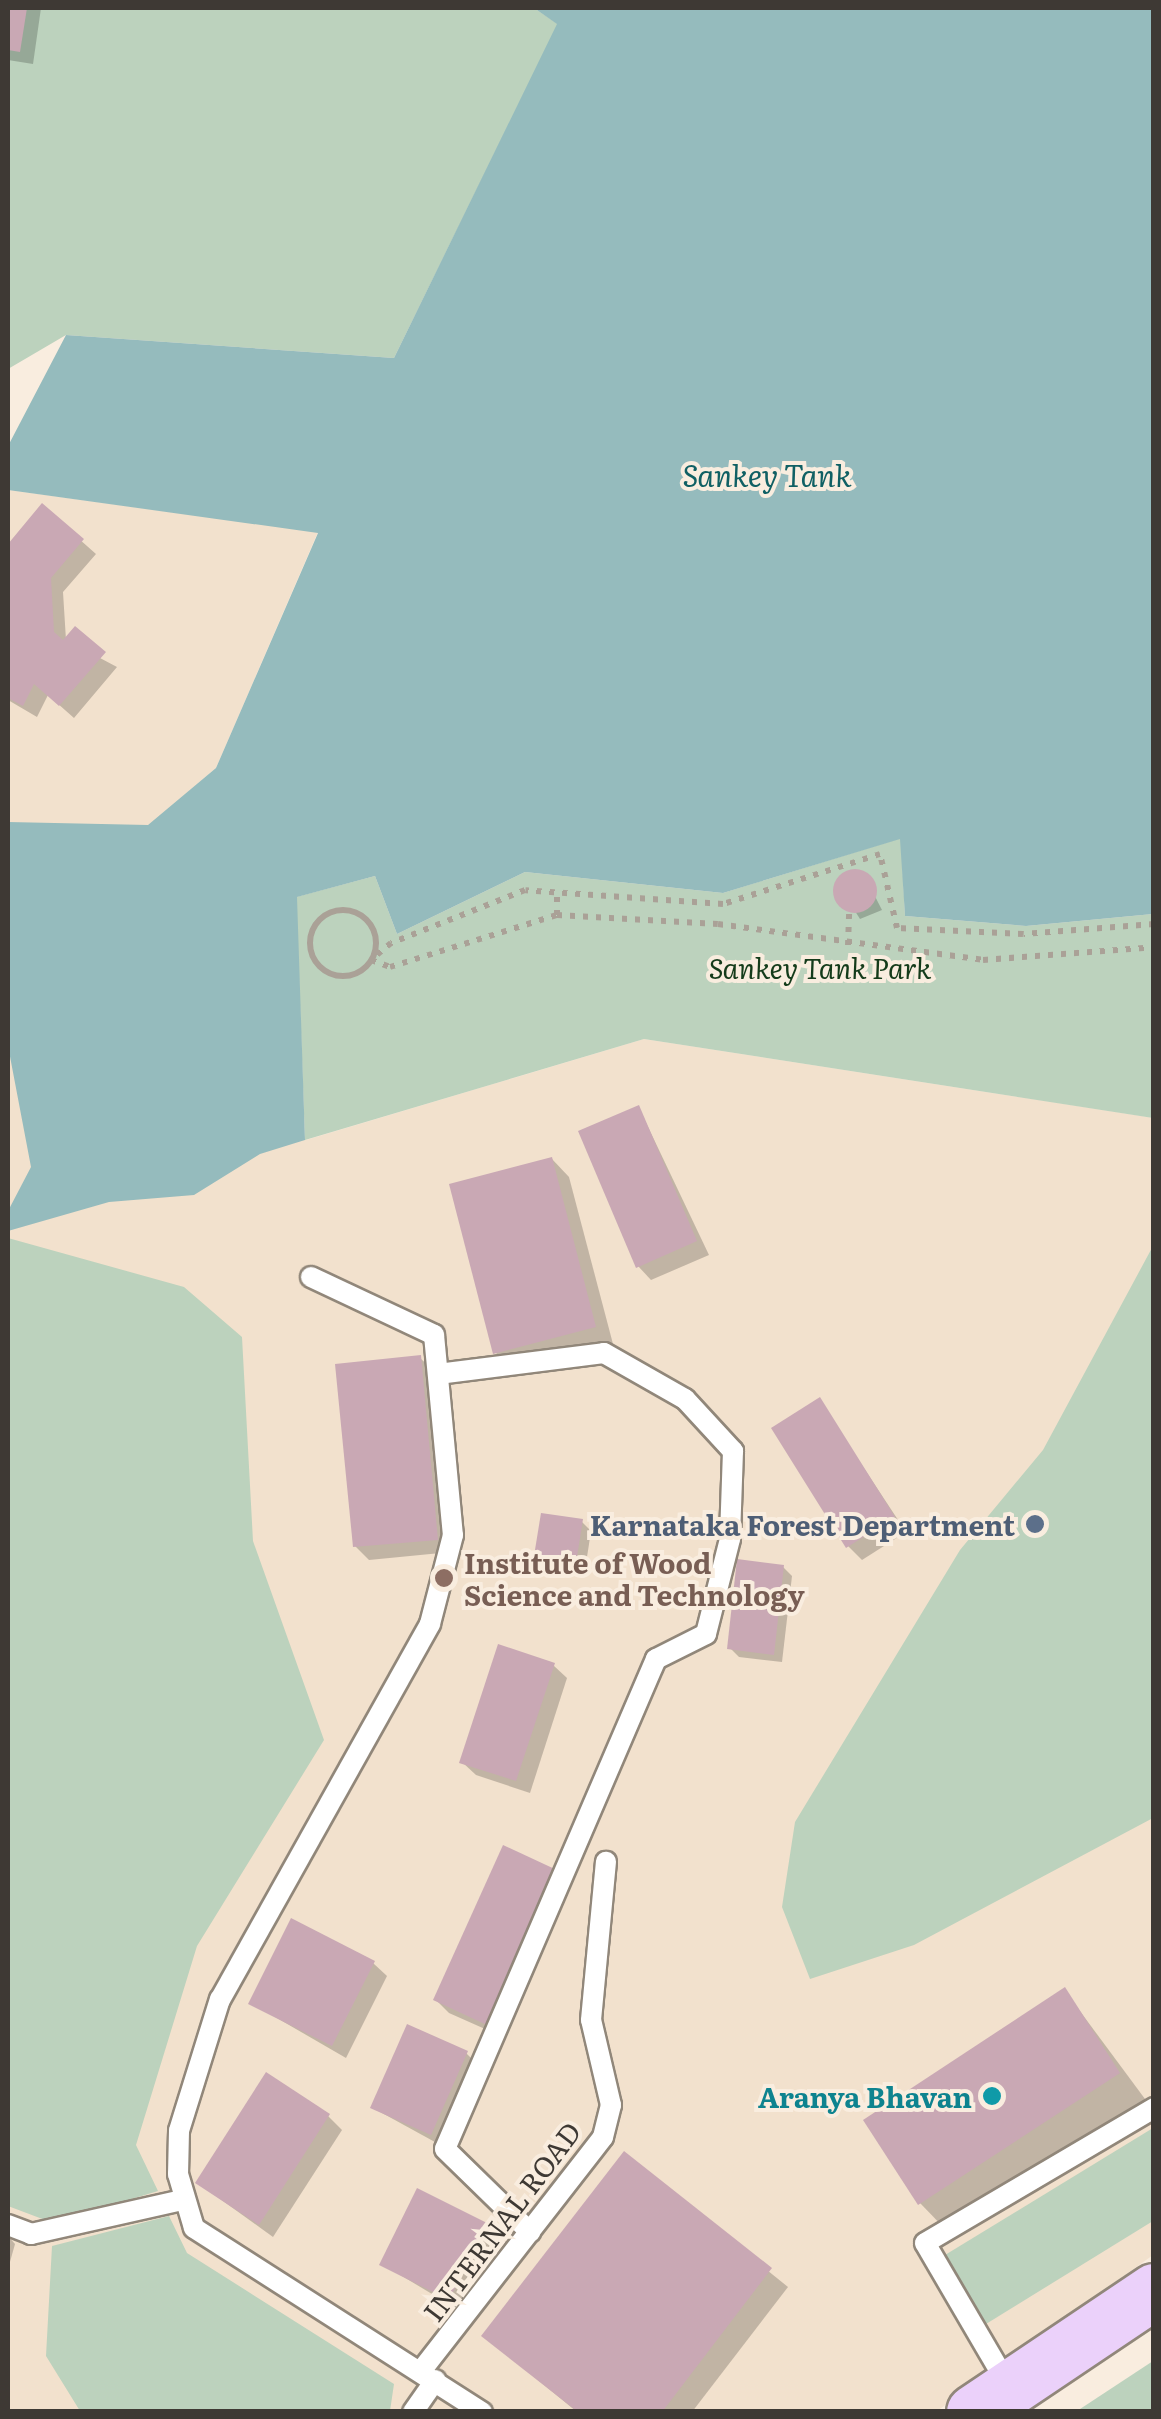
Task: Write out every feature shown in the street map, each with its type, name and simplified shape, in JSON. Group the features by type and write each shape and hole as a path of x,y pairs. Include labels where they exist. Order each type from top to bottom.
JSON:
{"main road":[{"path":"1002,2403 1154,2291"},
{"path":"1002,2403 1154,2324"}],"lane":[{"path":"311,1277 434,1335 453,1535 430,1624 220,1999 179,2131 182,2200 194,2228 482,2412"},
{"path":"438,1374 604,1354 686,1399 733,1450 730,1539 706,1634 656,1659 445,2148 530,2232"},
{"name":"INTERNAL ROAD","path":"412,2412 428,2376 530,2232 604,2137 611,2105 592,2020 606,1862"},
{"path":"1002,2403 925,2243 1154,2108"},
{"path":"8,2225 62,2230 182,2200"}],"path":[{"path":"371,960 375,940 359,915 330,913 314,928 310,950 332,974 354,974 371,960 391,943 526,890 724,904 880,854 897,928 1023,934 1154,924"},
{"path":"557,892 557,915"},
{"path":"848,945 850,912"},
{"path":"371,960 390,967 557,915 718,924 848,945 983,960 1154,947"}],"shaded area":[{"name":"Institute of Wood Science and Technology","path":"8,490 318,532 216,768 149,825 306,1140 644,1039 1154,1118 1153,2255 937,2411 8,2412"}],"green space":[{"path":"8,8 534,8 558,24 394,358 66,335 8,369"},
{"name":"Sankey Tank Park","path":"901,838 905,916 1026,926 1153,914 1153,1118 644,1039 305,1140 296,897 375,876 397,934 525,872 723,893"},
{"path":"8,1238 184,1287 242,1337 253,1541 324,1740 197,1946 136,2145 158,2191 53,2223 8,2206"},
{"path":"1153,1246 1153,1818 914,1945 810,1979 782,1907 795,1822 960,1550 1043,1450"},
{"path":"1153,2128 1153,2221 986,2324 945,2255"},
{"path":"169,2216 187,2253 394,2384 390,2411 80,2411 46,2356 52,2246"},
{"path":"1153,2361 1153,2411 1077,2411"}],"water":[{"name":"Sankey Tank","path":"534,8 1153,8 1153,914 1026,926 905,916 900,839 723,893 525,872 397,934 375,876 297,897 305,1140 260,1154 194,1195 109,1202 8,1231 8,1211 31,1167 8,1046 8,822 148,825 216,768 318,533 8,490 8,446 66,335 394,358 557,24"}],"building":[{"path":"8,8 27,8 20,52 8,50"},
{"path":"42,503 84,539 51,578 54,632 63,640 75,626 106,652 59,706 34,684 23,706 8,698 8,544"},
{"path":"855,869 871,875 877,891 871,907 855,913 839,907 833,891 839,875"},
{"path":"639,1105 697,1241 636,1268 578,1131"},
{"path":"552,1157 596,1327 493,1354 449,1184"},
{"path":"421,1355 438,1540 353,1547 335,1364"},
{"path":"820,1397 895,1517 846,1548 771,1428"},
{"path":"541,1513 583,1519 576,1563 534,1556"},
{"path":"737,1559 784,1565 774,1655 727,1649"},
{"path":"498,1644 555,1663 516,1781 459,1763"},
{"path":"503,1845 559,1871 489,2026 433,2000"},
{"path":"291,1918 375,1961 332,2046 248,2004"},
{"name":"Aranya Bhavan","path":"1065,1987 1120,2073 918,2205 863,2120"},
{"path":"407,2024 468,2051 431,2135 370,2108"},
{"path":"266,2072 330,2114 259,2225 195,2183"},
{"path":"624,2151 772,2268 662,2412 578,2412 481,2336"},
{"path":"417,2188 487,2223 449,2300 379,2265"}],"place":[{"name":"Karnataka Forest Department","path":"1035,1524"},
{"name":"Institute of Wood Science and Technology","path":"444,1578"},
{"name":"Aranya Bhavan","path":"992,2096"}]}
